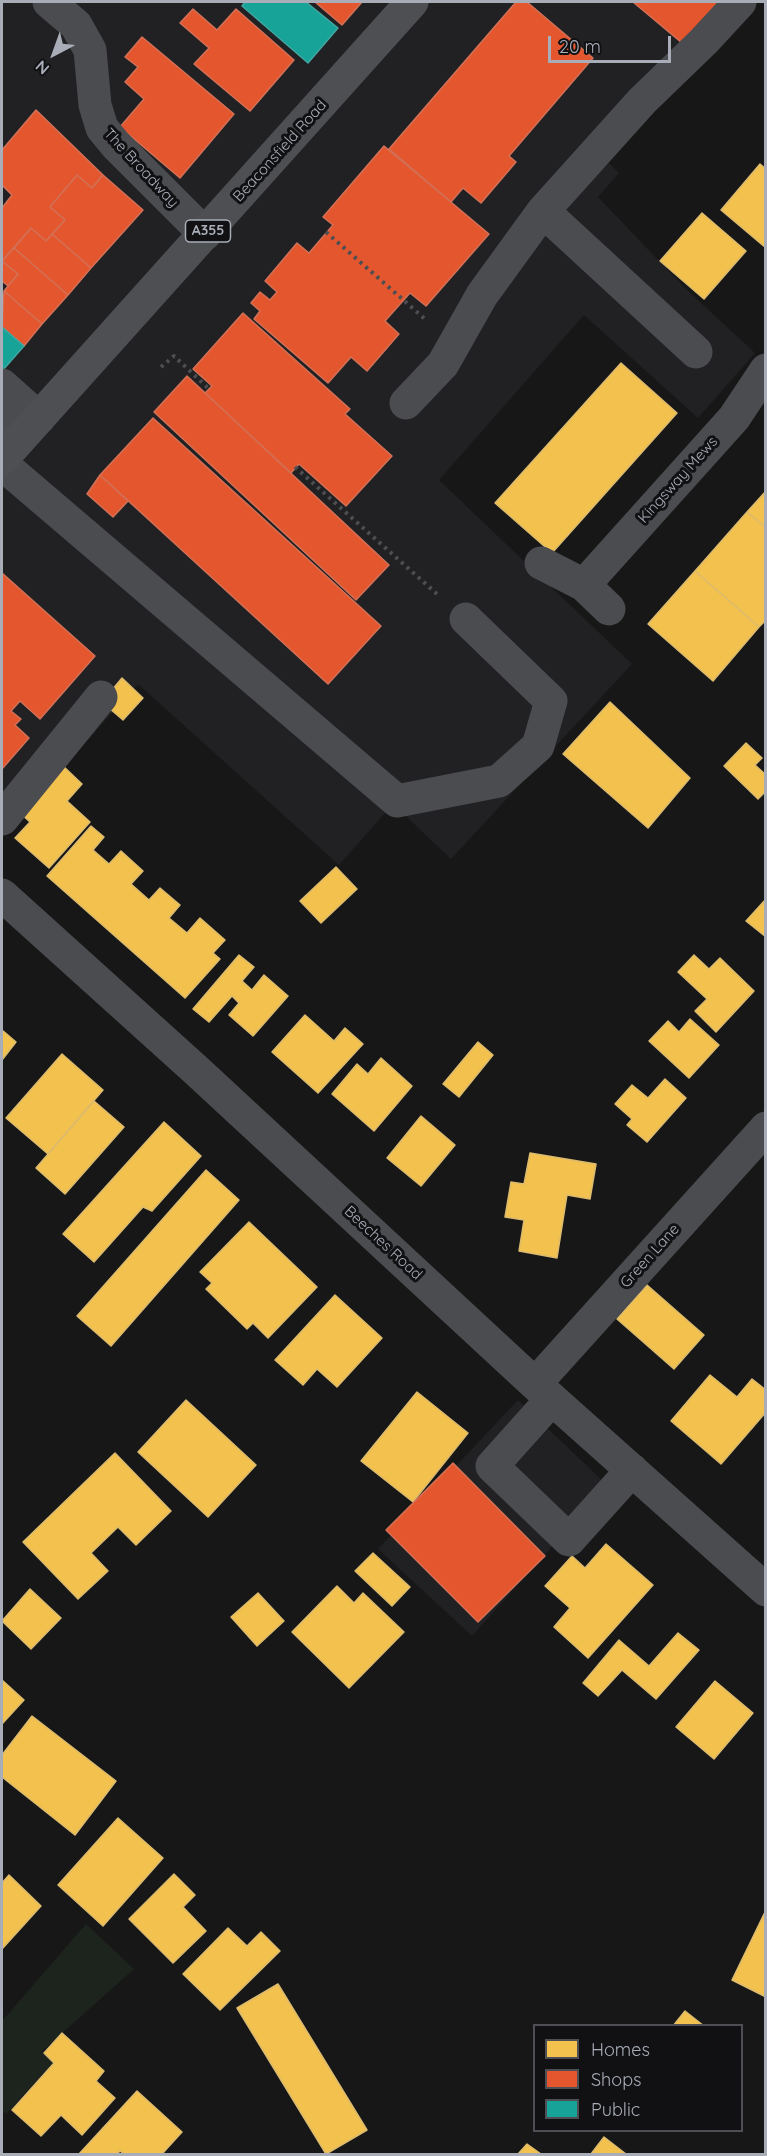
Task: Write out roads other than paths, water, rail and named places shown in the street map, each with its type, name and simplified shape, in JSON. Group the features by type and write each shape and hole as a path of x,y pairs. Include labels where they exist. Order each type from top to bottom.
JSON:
{"main road":[{"name":"Beaconsfield Road","path":"12,441 205,234 412,2"}],"street":[{"name":"The Broadway","path":"49,2 76,25 90,50 95,105 102,128 116,146 205,234"},
{"path":"406,403 443,364 482,295 543,211 642,100 740,2"},
{"path":"543,211 696,352"},
{"name":"Kingsway Mews","path":"584,585 734,418 765,370"},
{"path":"2,385 12,441 397,801 500,781 538,746 551,701 466,619"},
{"path":"541,563 584,585 609,609"},
{"path":"2,819 101,697"},
{"name":"Beeches Road","path":"2,895 765,1590"},
{"name":"Green Lane","path":"633,1470 569,1540 492,1466 544,1391 765,1128"}]}
